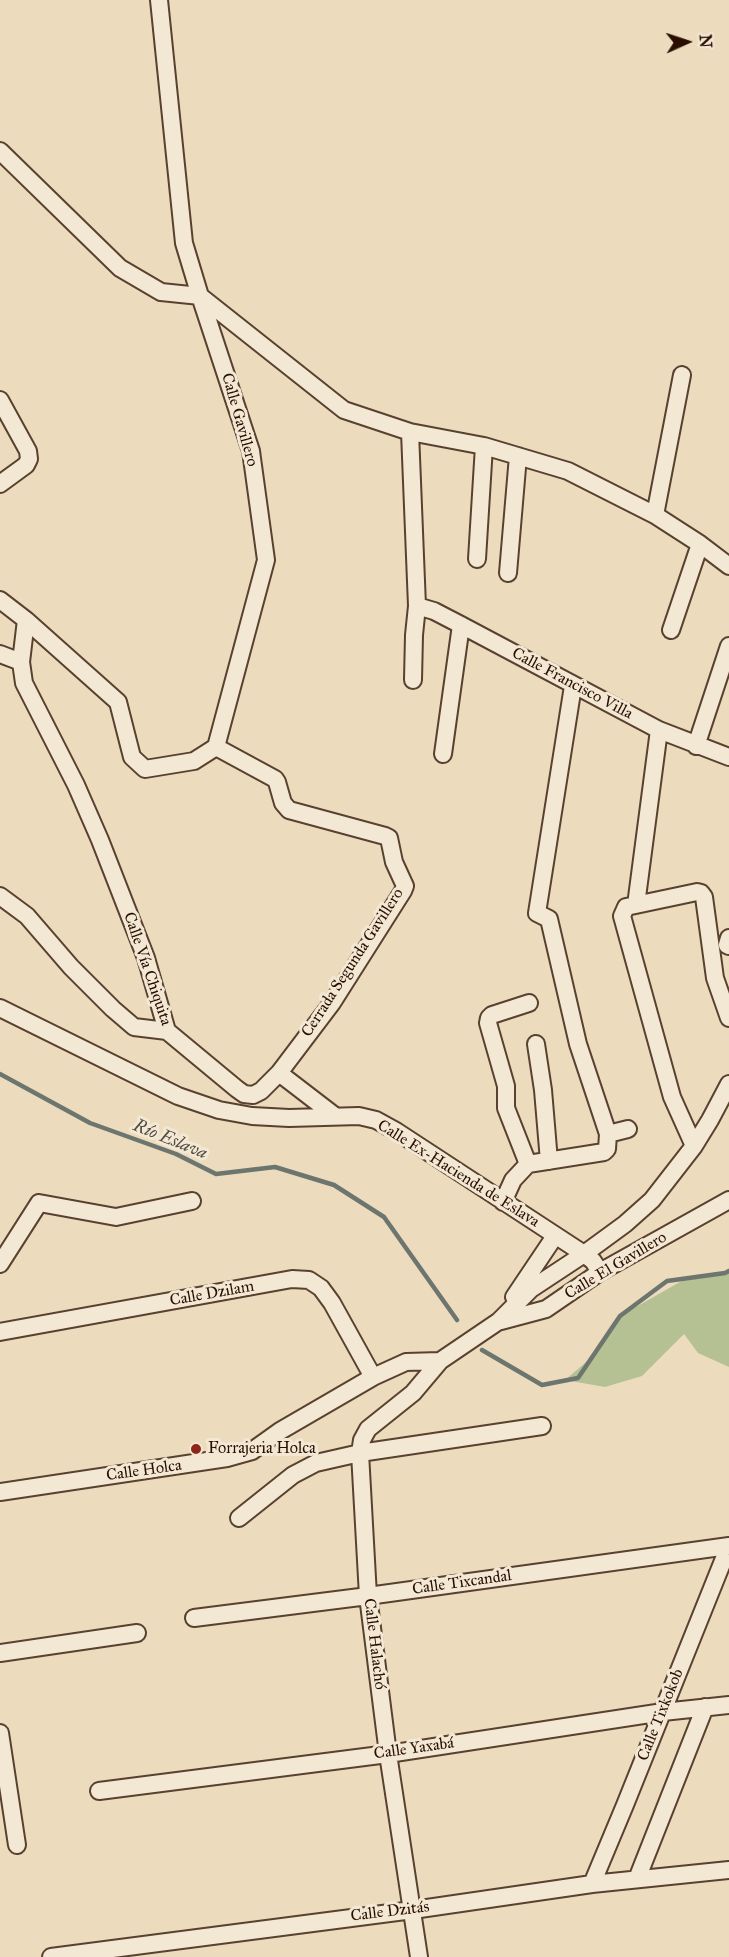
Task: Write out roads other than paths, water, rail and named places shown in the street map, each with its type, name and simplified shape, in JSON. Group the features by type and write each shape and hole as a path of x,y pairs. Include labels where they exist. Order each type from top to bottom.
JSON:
{"street":[{"name":"Calle Gavillero","path":"159,0 184,243 251,451 266,560 216,747"},
{"path":"0,151 120,268 161,292 200,296 344,410 410,432 484,446 568,471 655,515 729,566"},
{"path":"655,515 682,375"},
{"path":"0,400 28,450 29,459 26,465 0,484"},
{"path":"410,432 417,606 413,680"},
{"path":"477,559 484,446"},
{"path":"508,573 518,456"},
{"path":"671,630 700,544"},
{"path":"0,600 26,620 118,702 132,757 145,769 194,761 216,747"},
{"name":"Calle Francisco Villa","path":"417,606 434,611 659,730 729,757"},
{"path":"0,654 21,662 26,620"},
{"path":"443,754 461,625"},
{"path":"696,746 729,646"},
{"name":"Calle Vía Chiquita","path":"21,662 24,683 100,840 146,958 166,1031 244,1094 253,1095 261,1091 279,1073"},
{"path":"503,1202 513,1180 528,1164 604,1152 607,1149 609,1134 578,1044 549,919 537,913 573,686"},
{"path":"659,730 631,906 622,916 672,1097 694,1146"},
{"name":"Cerrada Segunda Gavillero","path":"216,747 274,779 283,803 289,810 389,838 394,862 405,886 332,1003 279,1073"},
{"path":"631,906 697,892 704,897 715,978 729,1018"},
{"path":"0,896 27,916 79,975 134,1027 166,1031"},
{"path":"729,938 727,945 729,946"},
{"path":"528,1164 506,1108 506,1086 488,1023 492,1015 529,1003"},
{"name":"Calle Ex-Hacienda de Eslava","path":"0,1008 178,1096 219,1110 252,1116 289,1118 359,1116 376,1120 584,1254 593,1261 600,1272"},
{"path":"536,1044 543,1090 549,1161"},
{"path":"279,1073 335,1116"},
{"path":"499,1321 531,1289 625,1224 652,1200 694,1146 729,1084"},
{"path":"609,1134 628,1129"},
{"name":"Calle El Gavillero","path":"499,1321 546,1309 600,1272 729,1200"},
{"path":"0,1264 39,1203 116,1217 192,1201"},
{"path":"499,1321 555,1236"},
{"name":"Calle Dzilam","path":"0,1332 292,1279 309,1280 321,1288 332,1303 373,1377"},
{"name":"Calle Halachó","path":"419,1957 388,1754 368,1596 360,1453 362,1440 368,1429 413,1394 440,1361 499,1321"},
{"name":"Calle Holca","path":"0,1492 227,1458 252,1450 280,1431 373,1377 406,1362 440,1361"},
{"path":"239,1518 293,1475 316,1463 360,1453 543,1426"},
{"name":"Calle Tixcandal","path":"194,1617 368,1596 729,1546"},
{"name":"Calle Tixkokob","path":"592,1884 729,1546"},
{"path":"0,1653 137,1633"},
{"name":"Calle Yaxabá","path":"99,1791 388,1754 663,1712 729,1705"},
{"path":"637,1880 705,1707"},
{"path":"0,1733 6,1802 17,1845"},
{"name":"Calle Dzitás","path":"51,1957 413,1910 592,1884 729,1870"}],"waterway":[{"name":"Río Eslava","path":"0,1074 90,1123 176,1154 216,1174 275,1167 334,1185 384,1217 457,1320"},
{"name":"Río Eslava","path":"482,1350 542,1385 578,1378 620,1316 667,1281 729,1271"}],"place":[{"name":"Forrajeria Holca","path":"196,1449"}]}
